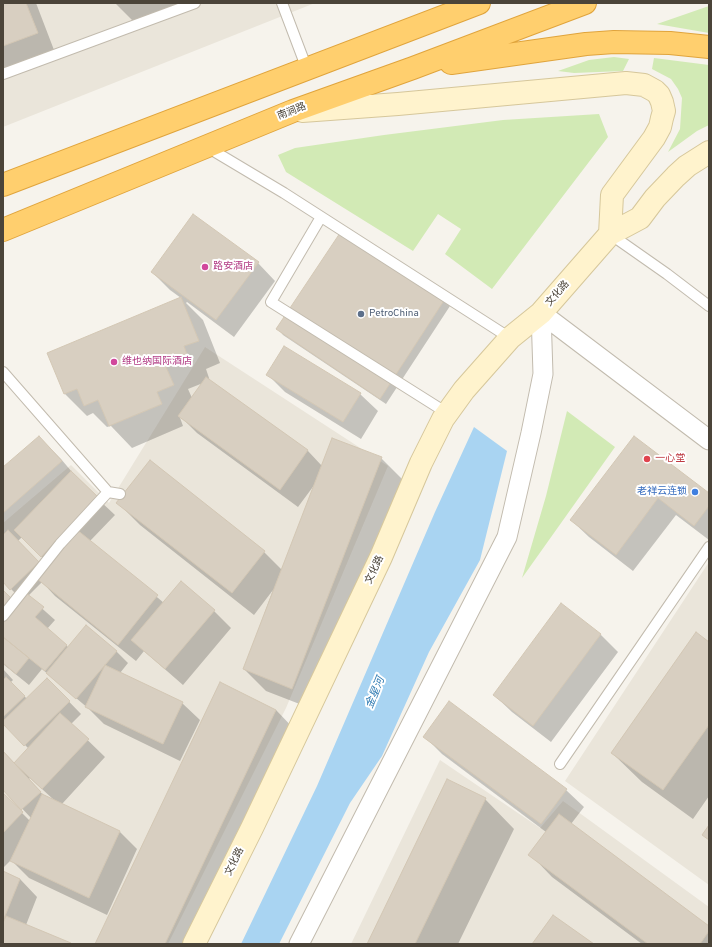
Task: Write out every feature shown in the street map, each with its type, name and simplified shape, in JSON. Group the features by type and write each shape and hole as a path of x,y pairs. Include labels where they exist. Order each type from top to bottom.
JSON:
{"highway":[{"path":"3,185 479,3"},
{"name":"南涧路","path":"3,230 293,112 585,3"},
{"path":"413,68 586,44 614,42 670,43 709,47"}],"street":[{"path":"293,112 626,84 644,85 659,95 664,111 660,128 654,138 612,195 610,234"},
{"path":"610,234 640,218 655,198 676,176 687,166 709,152"},
{"name":"文化路","path":"194,944 252,828 327,671 381,557 421,463 443,419 464,390 510,338 542,313 610,234"},
{"path":"542,313 709,440"},
{"path":"299,944 507,537 543,374 542,313"}],"lane":[{"path":"3,74 195,3"},
{"path":"282,3 307,69"},
{"path":"207,146 510,338"},
{"path":"321,217 272,302 447,413"},
{"path":"610,234 709,306"},
{"path":"3,372 108,492 120,494"},
{"path":"3,616 60,544 108,492"},
{"path":"560,764 709,547"}],"shaded area":[{"path":"3,3 315,3 3,127"},
{"path":"205,347 388,466 286,708 168,944 3,944 3,523 71,465 109,503"},
{"path":"709,562 709,885 565,781"},
{"path":"440,760 540,828 563,801 709,907 709,944 351,944"}],"green space":[{"path":"709,6 709,33 657,24"},
{"path":"614,57 629,59 623,71 574,73 558,71 589,60"},
{"path":"654,58 709,65 709,125 697,131 668,152 680,129 682,98 671,79 652,69"},
{"path":"599,114 608,137 492,289 445,254 461,229 438,214 413,251 286,172 278,155 295,148 384,135 503,120"},
{"path":"567,411 615,447 522,578 546,496"}],"water":[{"name":"金星河","path":"474,427 507,451 480,560 429,652 382,756 350,803 279,944 241,944 317,786 435,512"}],"building":[{"path":"3,3 26,3 38,33 3,46"},
{"name":"路安酒店","path":"193,214 259,262 216,320 151,272"},
{"name":"PetroChina","path":"342,230 445,299 380,399 276,329"},
{"name":"维也纳国际酒店","path":"181,297 199,341 184,346 188,357 166,367 174,385 157,392 162,404 109,426 98,400 84,406 77,389 64,394 47,353"},
{"path":"284,346 361,393 343,422 266,375"},
{"path":"206,377 308,450 280,490 178,416"},
{"path":"39,436 62,461 3,513 3,467"},
{"path":"634,436 709,493 709,506 694,526 658,498 616,555 570,520"},
{"path":"332,438 382,457 292,689 243,669"},
{"path":"150,460 265,551 232,593 116,503"},
{"path":"71,471 98,497 41,557 14,530"},
{"path":"76,529 158,595 118,645 36,578"},
{"path":"8,530 39,562 10,590 3,582 3,535"},
{"path":"181,581 215,610 165,669 131,640"},
{"path":"3,590 13,600 3,609"},
{"path":"26,593 44,607 35,617 67,645 45,671 3,637 3,622"},
{"path":"561,603 601,634 533,726 493,695"},
{"path":"86,625 117,651 76,699 46,673"},
{"path":"696,632 709,642 709,725 663,790 611,753"},
{"path":"3,637 29,658 16,674 3,663"},
{"path":"105,665 183,702 163,744 85,707"},
{"path":"6,677 25,696 3,717 3,680"},
{"path":"47,678 70,701 24,746 3,724 3,721"},
{"path":"220,682 276,710 165,944 95,944"},
{"path":"449,701 567,789 541,824 423,737"},
{"path":"60,713 89,739 42,789 14,763"},
{"path":"3,751 41,792 21,810 3,790"},
{"path":"447,779 486,798 415,944 367,944"},
{"path":"3,793 23,812 3,833"},
{"path":"42,794 120,831 89,898 10,861"},
{"path":"559,814 709,926 709,931 700,944 648,944 528,855"},
{"path":"709,825 709,840 702,835"},
{"path":"3,871 20,879 3,921"},
{"path":"553,915 594,944 532,944"},
{"path":"6,916 71,943 3,944 3,923"}],"place":[{"name":"路安酒店","path":"205,267"},
{"name":"PetroChina","path":"361,314"},
{"name":"维也纳国际酒店","path":"114,362"},
{"name":"一心堂","path":"647,459"},
{"name":"老祥云连锁","path":"695,492"}]}
